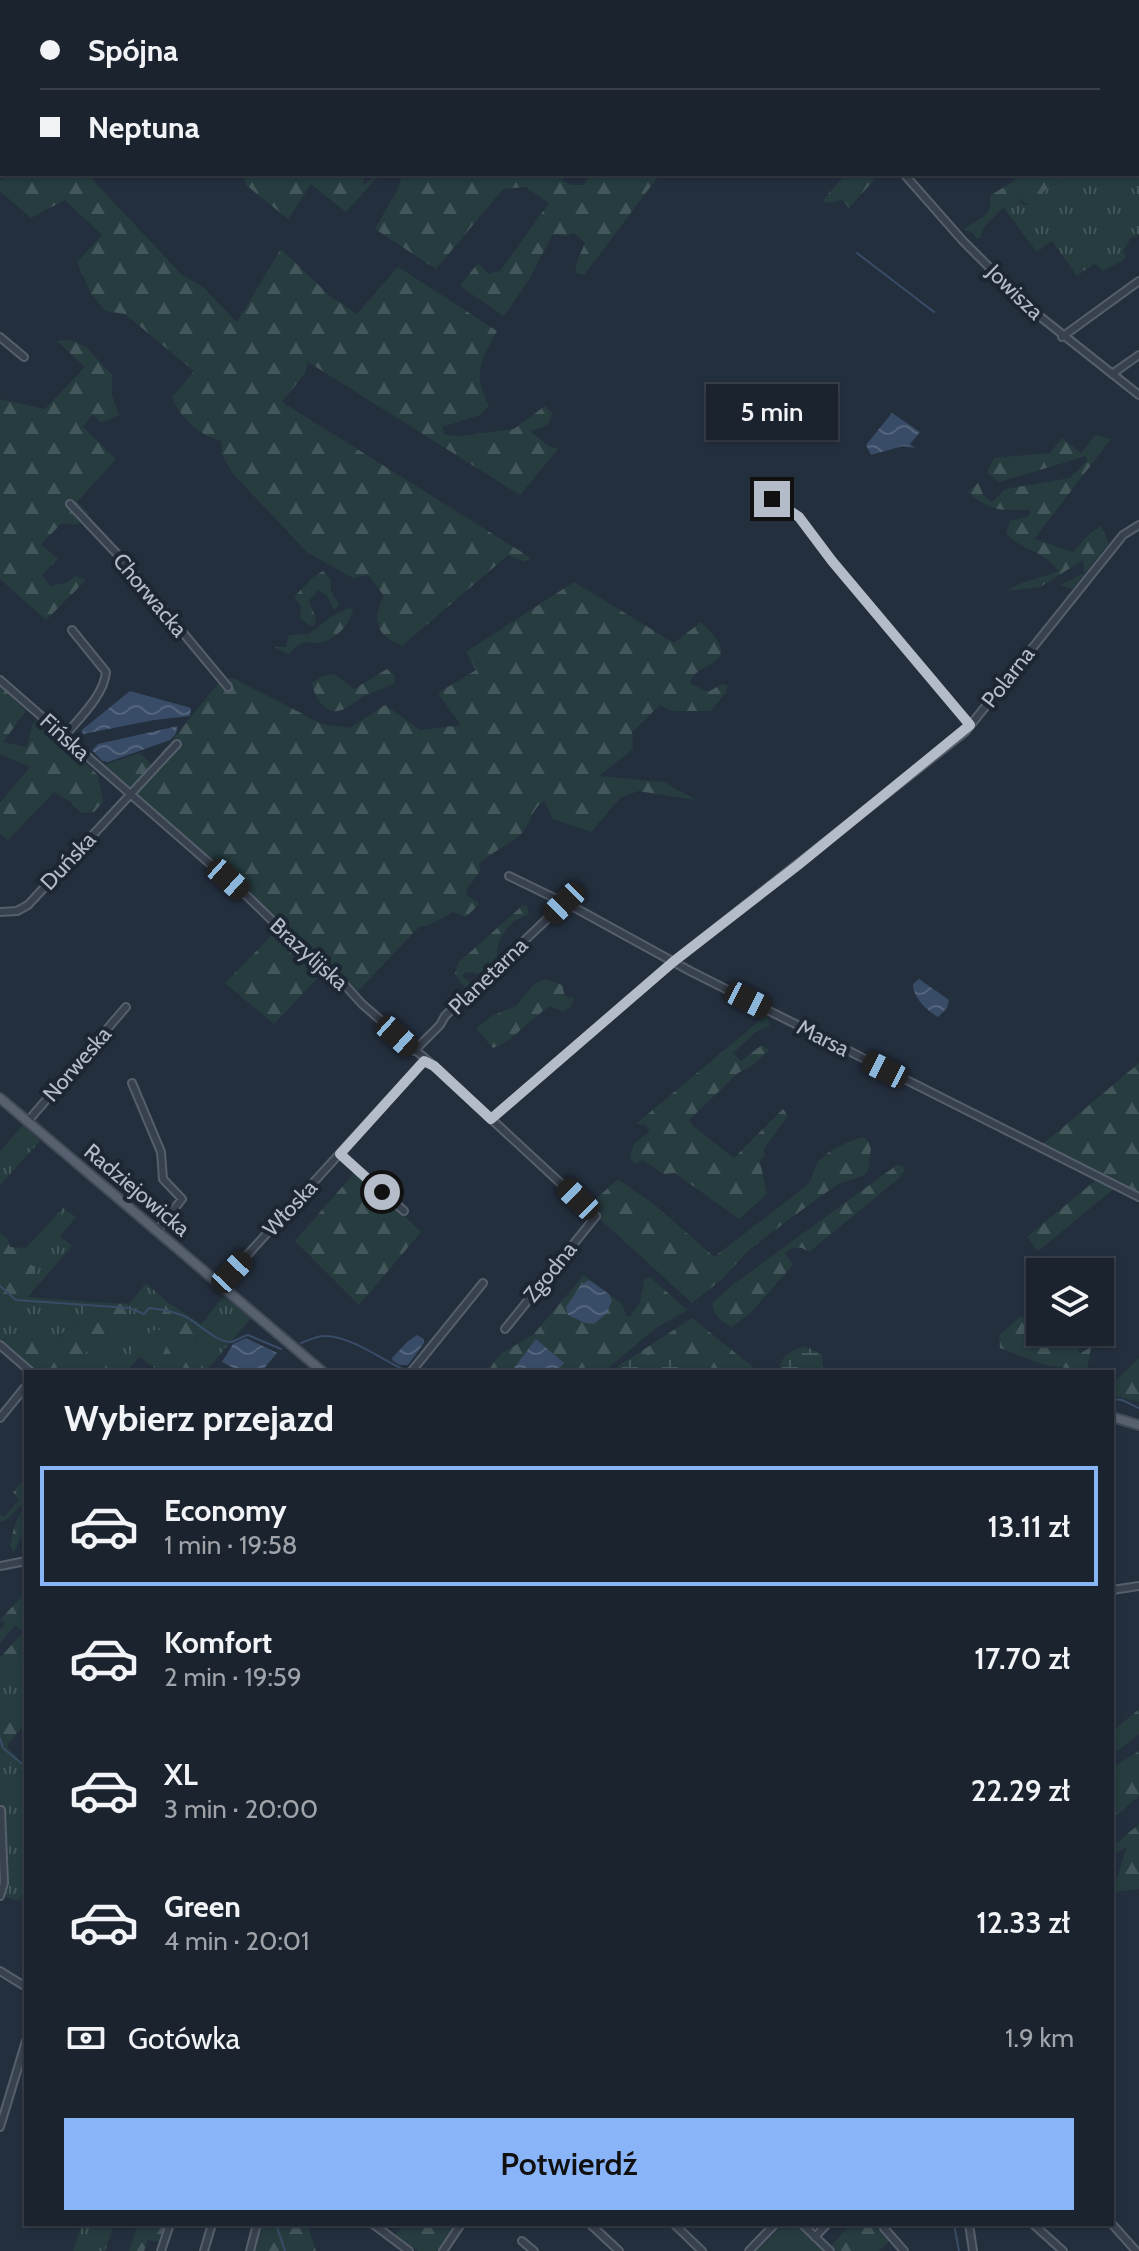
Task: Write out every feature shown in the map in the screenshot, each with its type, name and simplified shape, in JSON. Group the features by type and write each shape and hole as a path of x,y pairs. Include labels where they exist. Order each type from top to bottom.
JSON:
{"main road":[{"name":"Radziejowicka","path":"0,1098 321,1370"},
{"path":"1114,1418 1139,1425"}],"street":[{"name":"Jowisza","path":"906,176 998,277 1062,337 1139,395"},
{"path":"1062,337 1139,281"},
{"path":"0,337 24,357"},
{"path":"1112,374 1139,355"},
{"path":"772,499 799,517 832,561 970,725"},
{"name":"Chorwacka","path":"70,504 120,557 228,687"},
{"name":"Polarna","path":"491,1119 673,962 970,725 1123,535 1139,525"},
{"path":"64,737 106,681 106,672 72,630"},
{"name":"Fińska","path":"0,680 129,795"},
{"name":"Duńska","path":"0,912 17,911 28,905 177,744"},
{"name":"Brazylijska","path":"129,795 248,897 318,965 344,984 362,1004 596,1216"},
{"name":"Marsa","path":"509,876 1139,1197"},
{"name":"Planetarna","path":"414,1051 445,1016 564,903"},
{"name":"Norweska","path":"28,1121 126,1007"},
{"name":"Włoska","path":"220,1285 424,1061"},
{"path":"132,1083 161,1152 163,1179 182,1199 157,1231"},
{"path":"340,1154 404,1211"},
{"name":"Zgodna","path":"505,1329 596,1216"},
{"path":"413,1370 483,1283"},
{"path":"0,1345 29,1370"},
{"path":"0,1418 24,1388"},
{"path":"0,1566 24,1561"},
{"path":"1114,1590 1139,1586"},
{"path":"0,1896 4,1883 1,1810"},
{"path":"0,1971 24,1986"},
{"path":"0,2127 24,2048"},
{"path":"161,2251 169,2226"},
{"path":"204,2251 211,2226"},
{"path":"250,2251 256,2226"},
{"path":"376,2226 409,2251"},
{"path":"444,2251 460,2226"},
{"path":"592,2226 619,2251"},
{"path":"676,2226 702,2251"},
{"path":"763,2226 768,2231"},
{"path":"749,2251 773,2226"},
{"path":"804,2226 830,2251"},
{"path":"815,2237 825,2226"},
{"path":"969,2226 973,2251"},
{"path":"1035,2226 1063,2251"},
{"path":"1114,2226 1136,2251"},
{"path":"884,2228 904,2251"},
{"path":"522,2241 534,2251"}],"green space":[{"path":"7,176 89,176 182,275 202,286 237,322 281,249 330,296 357,314 398,267 497,331 480,368 481,384 489,406 480,415 442,427 445,435 459,436 514,429 545,406 553,414 547,426 530,431 547,445 558,449 520,495 308,362 305,373 282,402 531,558 525,562 508,555 402,646 393,642 378,626 378,612 384,596 368,575 353,578 308,553 233,474 222,454 221,441 198,430 180,412 172,397 194,371 125,314 106,311 91,294 77,262 102,235 65,200 31,218 0,191 0,181"},
{"path":"243,176 365,176 363,185 378,176 346,212 311,184 288,219 246,185"},
{"path":"402,176 565,176 562,180 571,185 584,185 590,176 658,176 584,275 575,273 585,243 574,233 566,236 553,234 527,283 504,316 460,286 478,263 488,274 500,271 549,203 526,187 503,189 436,269 375,229 399,187"},
{"path":"844,176 877,176 849,208 843,200 825,203 823,200"},
{"path":"1021,176 1062,176 1063,179 1029,205 1014,197 984,227 977,239 973,233 964,230 986,214 990,196"},
{"path":"1062,176 1139,176 1139,235 1131,238 1123,251 1126,256 1123,260 1103,271 1095,263 1077,276 1052,241 1037,252 1003,207 1014,197 1029,205 1062,180"},
{"path":"71,340 86,347 112,375 112,395 119,415 101,423 93,414 83,427 116,459 77,502 89,513 84,521 62,523 41,544 58,559 42,575 50,586 66,583 76,576 86,580 46,620 0,579 0,399 45,409 85,367 57,341"},
{"path":"1096,435 1111,439 1034,539 1073,552 1101,526 1109,543 1072,589 1060,585 1084,573 1083,560 1040,587 1007,591 1058,571 1046,559 1006,534 1010,521 1029,516 1030,510 997,509 968,492 978,483 984,496 992,502 1005,489 1070,478 1087,461 1086,456 999,482 987,472 994,458 1050,453 1062,438 1081,453"},
{"path":"323,571 331,580 331,591 339,605 334,610 327,596 318,590 309,601 316,619 311,627 300,618 301,606 294,597"},
{"path":"574,582 674,643 701,622 715,637 721,648 720,655 694,675 690,683 708,692 722,684 728,686 726,693 710,711 672,711 660,705 632,732 633,749 599,776 664,782 696,800 638,791 620,798 591,832 553,819 544,801 536,808 522,833 479,864 480,871 466,892 478,905 466,917 453,912 427,926 420,926 358,991 328,967 274,1024 225,983 282,925 102,766 140,753 152,765 221,680 233,678 322,724 350,728 385,705 420,730 461,725 438,693 476,670 466,652"},
{"path":"349,608 353,609 349,620 330,639 302,644 288,654 275,647 286,647 289,635 309,634"},
{"path":"387,669 395,676 395,683 364,696 342,710 326,708 313,688 312,683 334,674 354,689"},
{"path":"0,686 26,711 3,742 27,747 33,723 38,720 98,775 103,802 94,812 81,813 54,792 8,840 0,834 0,803 30,767 0,754"},
{"path":"523,905 527,905 529,915 515,921 503,934 495,964 481,974 465,972 462,976 471,983 467,987 462,985 455,974 458,963"},
{"path":"545,979 562,985 565,996 574,998 571,1006 564,1012 549,1006 505,1043 493,1048 476,1028 494,1015 516,1006 533,985"},
{"path":"766,1015 770,1025 756,1032 733,1053 741,1061 762,1045 769,1050 753,1065 738,1073 689,1120 734,1158 783,1109 788,1116 763,1150 765,1155 760,1161 767,1194 739,1219 675,1173 664,1174 642,1160 635,1164 630,1158 634,1144 650,1131 646,1125 636,1124"},
{"path":"1139,1063 1139,1192 1121,1183 1038,1251 1027,1237 1102,1175 1042,1145"},
{"path":"23,1125 40,1141 0,1185 0,1151"},
{"path":"863,1137 871,1149 868,1171 863,1176 838,1184 788,1220 748,1251 722,1279 692,1303 587,1207 618,1179 655,1205 714,1257 806,1186 817,1164 826,1155"},
{"path":"897,1165 905,1170 899,1178 809,1252 797,1248 785,1253 793,1265 751,1312 732,1327 719,1318 712,1303 735,1283"},
{"path":"356,1171 421,1232 359,1305 295,1241"},
{"path":"63,1208 76,1217 60,1236 72,1246 33,1291 19,1285 20,1277 34,1266 27,1264 31,1257 26,1248"},
{"path":"0,1233 7,1238 10,1247 26,1248 31,1257 28,1264 34,1266 32,1276 20,1277 19,1285 33,1291 13,1314 3,1311 0,1314"},
{"path":"584,1275 623,1305 626,1316 630,1316 640,1302 644,1280 650,1277 687,1310 656,1328 605,1370 487,1370 502,1353 534,1334"},
{"path":"146,1283 167,1302 161,1316 160,1330 151,1331 136,1355 147,1343 165,1334 170,1340 163,1354 165,1363 178,1370 158,1370 139,1357 128,1370 68,1370 128,1312 129,1304"},
{"path":"224,1296 251,1318 207,1370 191,1370 195,1364 191,1347 199,1335 214,1340 218,1329 206,1318"},
{"path":"27,1297 91,1302 83,1316 54,1340 24,1330 0,1341 0,1314 3,1311 13,1314"},
{"path":"91,1302 129,1304 128,1312 101,1347 94,1345 68,1370 36,1370 1,1341 24,1330 55,1340 83,1316"},
{"path":"167,1302 201,1324 206,1318 218,1329 214,1340 198,1335 191,1347 195,1364 191,1370 178,1370 165,1363 163,1354 169,1340 165,1334 147,1343 136,1355 130,1352 151,1331 160,1330 161,1316"},
{"path":"1020,1317 1026,1317 1026,1346 1079,1346 1079,1354 1091,1347 1087,1370 1048,1366 1000,1348 999,1335"},
{"path":"692,1318 757,1370 613,1370"},
{"path":"804,1346 822,1354 825,1370 780,1370 790,1352"},
{"path":"648,1354 678,1362 678,1370 615,1370 625,1362"},
{"path":"1139,1358 1139,1402 1114,1396 1114,1382"},
{"path":"24,1480 24,1509 20,1506 0,1522 0,1515 5,1516 19,1500 13,1492"},
{"path":"24,1509 24,1535 14,1552 10,1546 18,1517"},
{"path":"24,1594 24,1650 5,1672 7,1680 0,1682 0,1658 23,1632 15,1625 0,1643 0,1630 5,1623 0,1620"},
{"path":"24,1650 24,1728 22,1729 23,1725 0,1710 0,1682 7,1680 5,1672"},
{"path":"1139,1709 1139,1734 1114,1753 1114,1730"},
{"path":"0,1710 24,1725 8,1748 24,1766 24,1777 3,1759"},
{"path":"0,1749 9,1764 24,1776 24,1889 20,1901 1,1896 7,1879 4,1808 0,1808"},
{"path":"1139,1751 1139,1796 1114,1817 1114,1767"},
{"path":"1139,1824 1139,1889 1114,1892 1127,1847 1114,1854 1114,1845"},
{"path":"81,2226 113,2226 105,2251 73,2251"},
{"path":"137,2226 164,2226 159,2242 148,2240 144,2251 129,2251"},
{"path":"262,2226 308,2226 316,2251 255,2251"},
{"path":"403,2226 454,2226 438,2251 418,2251 395,2235"},
{"path":"781,2226 798,2226 825,2251 757,2251"},
{"path":"849,2226 882,2226 891,2239 879,2251 836,2251 831,2246"}],"water":[{"path":"892,413 920,432 910,444 915,448 903,446 871,455 866,445"},
{"path":"130,691 191,708 190,716 83,734 82,730"},
{"path":"178,726 170,740 108,762 102,761 92,750 98,744"},
{"path":"919,979 949,1000 947,1008 938,1017 915,994 913,984"},
{"path":"589,1280 609,1294 612,1301 606,1314 594,1324 568,1315 566,1307 581,1285"},
{"path":"417,1335 424,1339 424,1343 408,1365 393,1361 392,1358"},
{"path":"246,1338 277,1353 263,1370 237,1370 222,1362 233,1344"},
{"path":"536,1339 564,1363 558,1370 513,1370"}],"waterway":[{"path":"857,253 934,312"},
{"path":"0,1286 16,1300 129,1308 144,1314 149,1308 168,1311 186,1317 225,1341 248,1335 281,1349"},
{"path":"301,1343 319,1336 336,1337 405,1370"},
{"path":"1114,1399 1139,1408"},
{"path":"0,1738 3,1748 24,1765"},
{"path":"277,2226 285,2251"},
{"path":"954,2226 959,2251"}],"route":[{"path":"382,1192 340,1154 424,1061 434,1066 491,1119 673,962 958,738 970,725 832,561 799,517 772,499"}]}
